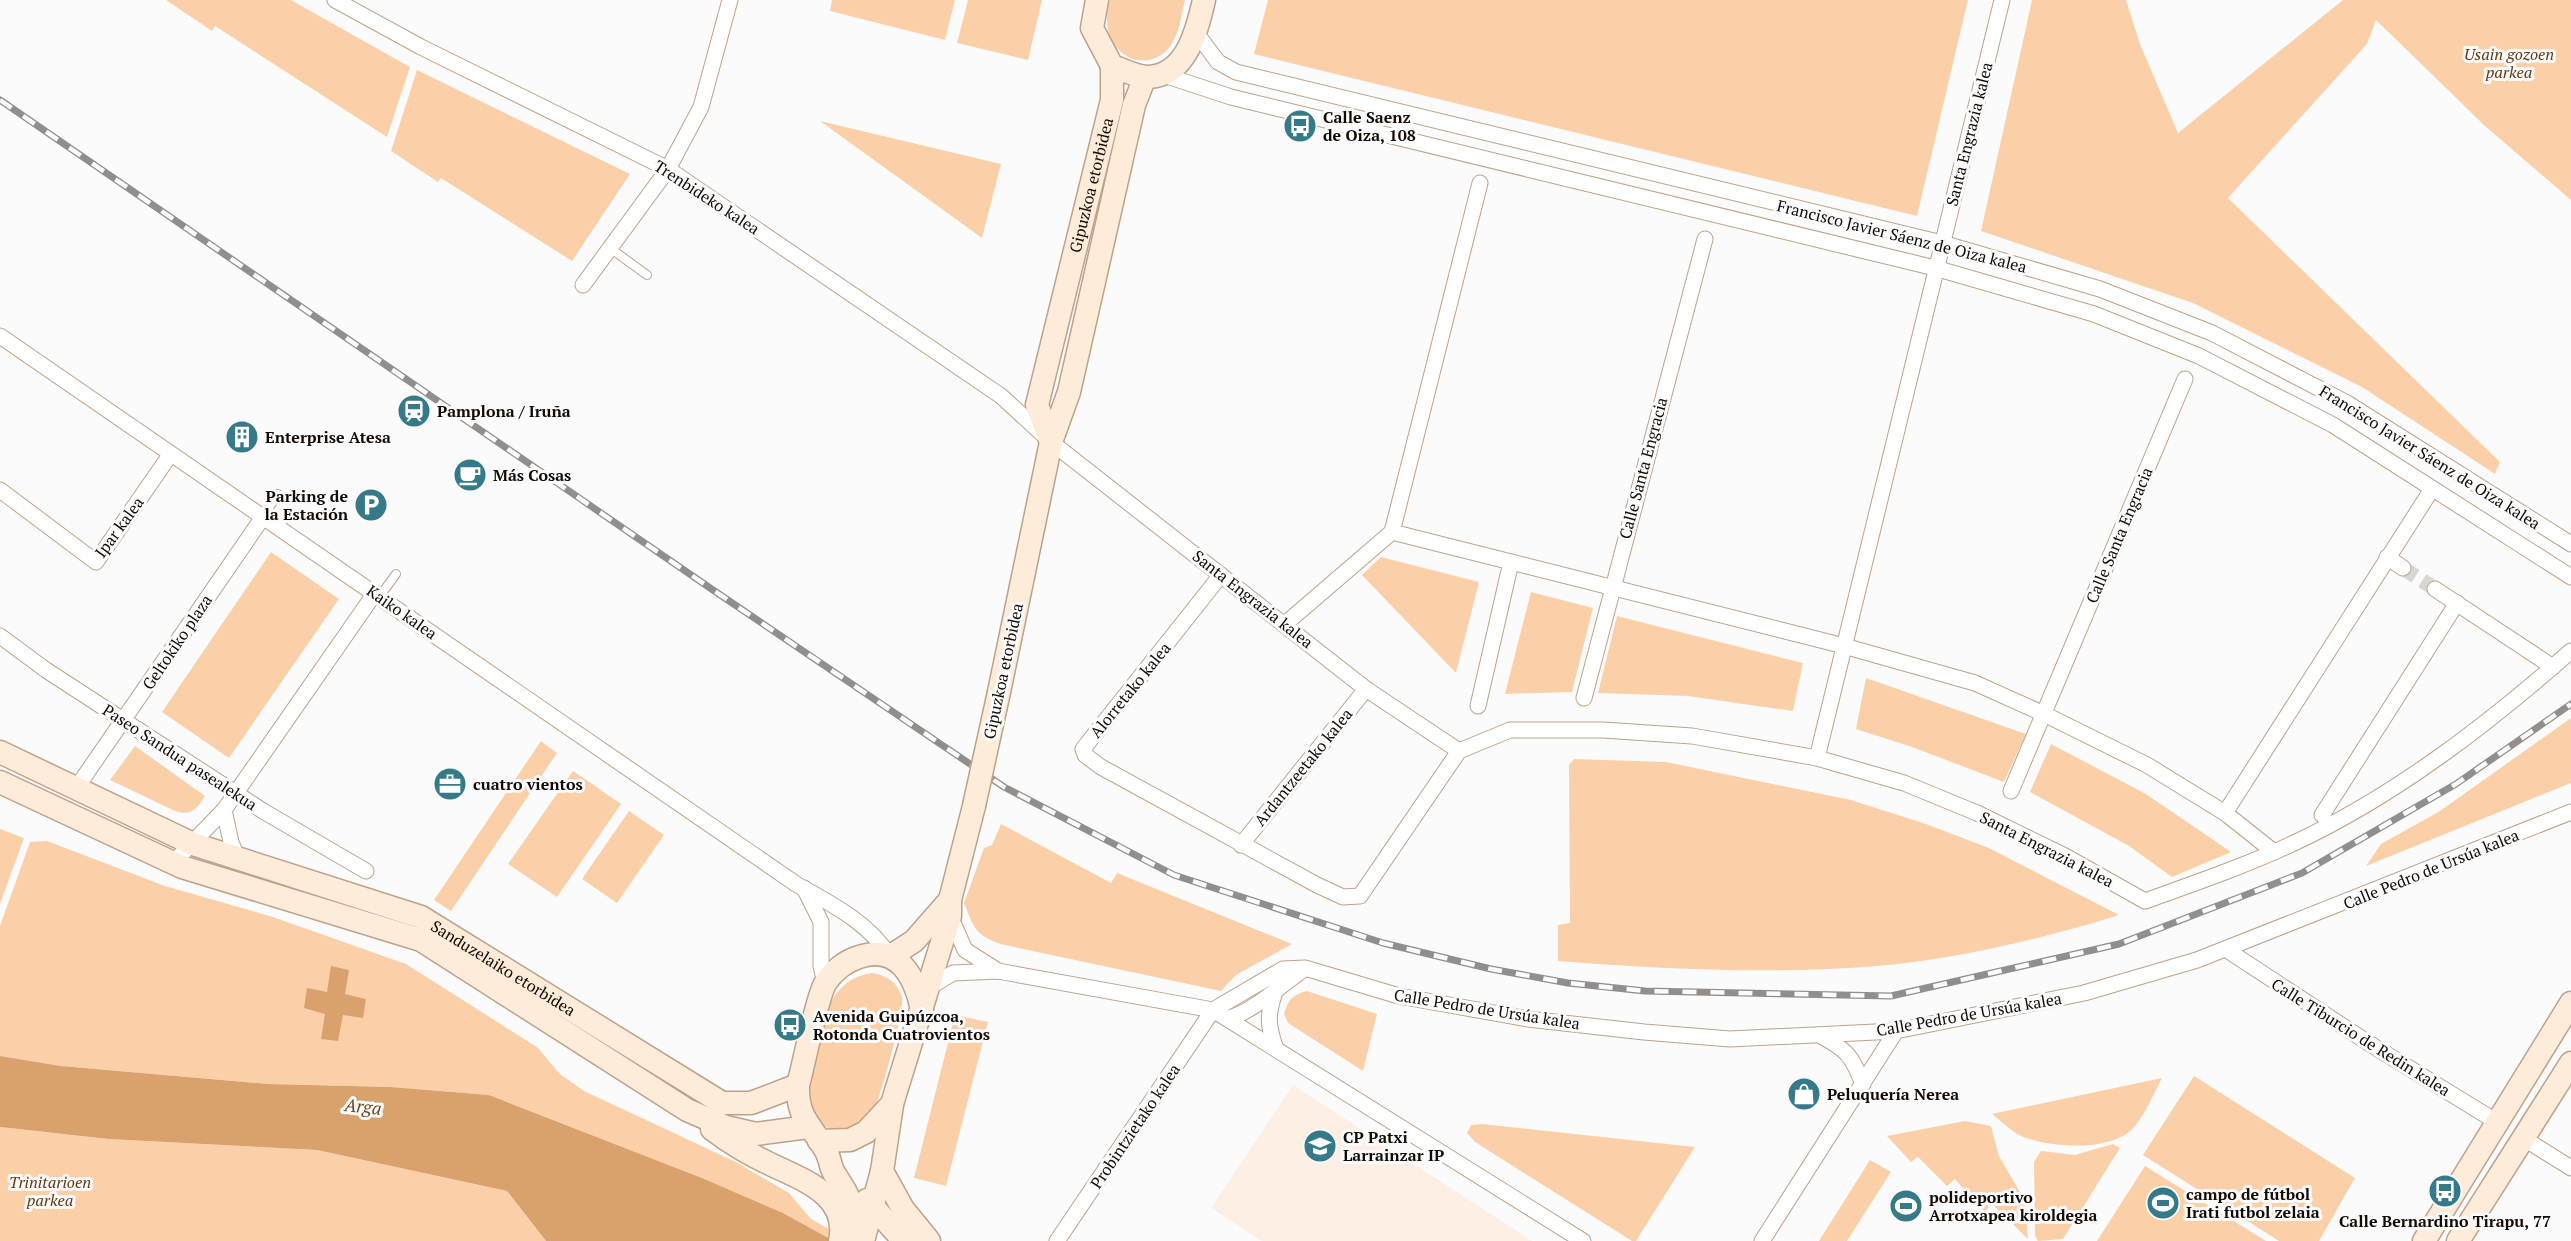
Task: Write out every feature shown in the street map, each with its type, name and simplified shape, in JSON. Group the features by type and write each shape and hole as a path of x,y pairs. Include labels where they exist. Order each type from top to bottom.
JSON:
{"main road":[{"path":"1097,0 1092,27 1112,66 1155,76 1184,56 1197,34 1204,0"},
{"name":"Gipuzkoa etorbidea","path":"1051,441 1037,405 1112,100 1112,66"},
{"name":"Gipuzkoa etorbidea","path":"892,1104 922,1010 950,908 999,693 1051,441 1069,392 1134,105 1155,76"},
{"name":"Sanduzelaiko etorbidea","path":"0,752 75,790 192,844 422,917 722,1103 751,1103 798,1085"},
{"name":"Sanduzelaiko etorbidea","path":"0,782 173,863 421,940 687,1110 722,1137 766,1163 814,1184 857,1225"},
{"name":"Gipuzkoa etorbidea","path":"889,955 914,941 950,908"},
{"path":"857,1225 845,1168 818,1140 800,1114 798,1085 825,983 839,968 854,958 868,954 889,955 912,979 922,1010"},
{"path":"2424,1241 2571,1003"},
{"path":"2458,1241 2571,1063"},
{"path":"857,1225 882,1171 892,1104"},
{"name":"Sanduzelaiko etorbidea","path":"687,1110 726,1127 756,1134 818,1140 849,1140 867,1132 892,1104"},
{"path":"882,1171 903,1209 929,1241"},
{"path":"840,1241 840,1222 857,1225 904,1241"}],"street":[{"name":"Trenbideko kalea","path":"335,0 420,47 668,169 1001,396 1051,441"},
{"path":"584,285 668,169 701,107 730,0"},
{"name":"Santa Engrazia kalea","path":"1935,268 2002,0"},
{"name":"Francisco Javier Sáenz de Oiza kalea","path":"1197,34 1218,62 1236,72 1942,243 2100,289 2212,333 2347,403 2571,544"},
{"name":"Francisco Javier Sáenz de Oiza kalea","path":"1155,76 1231,97 1935,268 2094,314 2199,356 2332,425 2571,577"},
{"path":"1286,624 1392,532 1480,183"},
{"name":"Calle Santa Engracia","path":"1584,698 1611,587 1705,239"},
{"name":"Francisco Javier Sáenz de Oiza kalea","path":"1844,646 1935,268"},
{"name":"Kaiko kalea","path":"0,336 804,888 826,900 877,936 889,955"},
{"name":"Calle Santa Engracia","path":"2011,791 2185,379"},
{"name":"Santa Engrazia kalea","path":"1051,441 1366,688 1459,751 1510,730 1603,730 1692,736 1817,758 1904,783 1977,813 2065,856 2145,901 2220,875 2274,852 2384,793 2428,763 2571,651"},
{"name":"Ipar kalea","path":"0,490 96,562 170,454"},
{"name":"Francisco Javier Sáenz de Oiza kalea","path":"2225,813 2432,489"},
{"name":"Geltokiko plaza","path":"75,790 263,517"},
{"path":"1392,532 1844,646 1975,683 2147,765 2225,813 2274,852"},
{"path":"2387,557 2403,568"},
{"path":"1478,706 1511,562"},
{"name":"Alorretako kalea","path":"1221,575 1083,749 1085,755 1101,767 1241,845"},
{"path":"2435,589 2553,667"},
{"path":"173,863 224,810 378,595"},
{"path":"2322,815 2457,603"},
{"name":"Paseo Sandua pasealekua","path":"0,636 46,670 263,811 366,871"},
{"path":"1817,758 1844,646"},
{"name":"Ardantzeetako kalea","path":"1241,845 1366,688"},
{"path":"1241,845 1343,897 1360,896 1459,751"},
{"path":"224,810 231,842 238,860"},
{"name":"Calle Pedro de Ursúa kalea","path":"1213,1010 1283,969 1305,968 1399,996 1528,1019 1730,1039 1896,1031 2084,993 2227,950 2571,812"},
{"name":"Kaiko kalea","path":"804,888 821,922 821,966 825,983"},
{"path":"950,908 965,950 998,970"},
{"name":"Calle Tiburcio de Redin kalea","path":"2227,950 2370,1044 2497,1122"},
{"path":"1229,1018 1238,1016 1253,1007 1305,968"},
{"path":"928,988 953,973 998,970 1213,1010 1583,1241"},
{"path":"1276,988 1268,1012 1270,1030 1276,1049"},
{"name":"Probintzietako kalea","path":"1057,1241 1213,1010"},
{"path":"1762,1241 1896,1031"},
{"path":"1819,1035 1844,1048 1854,1062 1863,1083"},
{"path":"2523,1138 2571,1168"}],"lane":[{"path":"610,248 647,275"},
{"name":"Geltokiko plaza","path":"263,517 278,494"},
{"path":"378,595 396,574"}],"shaded area":[{"name":"CP Patxi Larrainzar IP","path":"1293,1085 1532,1241 1262,1241 1211,1208"}],"green space":[{"path":"166,0 291,0 410,67 387,137 215,26 212,31"},
{"path":"832,0 955,0 945,40 830,11"},
{"path":"968,0 1042,0 1028,60 957,43"},
{"path":"1110,0 1185,0 1176,35 1164,53 1152,59 1140,60 1127,56 1117,48 1110,35 1107,19"},
{"path":"1268,0 1968,0 1917,216 1254,54"},
{"name":"Usain gozoen parkea","path":"2032,0 2126,0 2140,44 2178,133 2343,0 2571,0 2571,200 2485,126 2376,20 2367,44 2228,198 2500,462 2495,474 2362,387 2193,303 1981,231"},
{"path":"417,70 630,174 572,261 441,178 438,182 391,151"},
{"path":"820,121 1001,164 982,238"},
{"path":"271,552 339,599 229,758 162,712"},
{"path":"1381,557 1479,582 1456,673 1362,575"},
{"path":"1531,592 1593,608 1572,692 1505,694"},
{"path":"1617,616 1803,663 1793,711 1688,696 1598,693"},
{"path":"1866,678 2026,734 2004,782 1912,747 1856,729"},
{"path":"2571,718 2571,783 2366,866 2381,844 2440,811"},
{"path":"541,741 557,753 451,911 434,900"},
{"path":"2051,744 2146,794 2231,852 2172,877 2129,846 2030,792"},
{"path":"135,746 205,796 193,811 185,813 175,811 110,780"},
{"path":"1574,759 1666,762 1851,800 1926,824 1989,848 2119,915 2059,933 1961,955 1866,967 1712,970 1558,961 1558,925 1570,923 1569,765"},
{"path":"573,771 621,804 557,897 508,864"},
{"path":"629,811 664,835 617,903 582,879"},
{"path":"1001,824 1111,883 1117,873 1292,944 1236,975 1221,991 992,941 976,929 964,903 984,848 992,845"},
{"path":"0,829 24,838 0,904"},
{"path":"47,841 165,886 270,916 406,964 537,1047 560,1074 584,1091 736,1162 789,1193 811,1219 850,1241 834,1241 783,1213 702,1178 489,1095 391,1087 268,1084 61,1066 0,1056 0,926 30,842"},
{"path":"872,973 891,980 898,987 902,997 900,1019 891,1057 872,1114 854,1130 832,1129 818,1122 809,1108 810,1086 821,1034 830,1005 841,988 850,980"},
{"path":"1307,991 1377,1014 1363,1071 1288,1023 1284,1014 1287,1005 1294,996"},
{"path":"955,1015 988,1022 946,1186 914,1178"},
{"path":"2194,1076 2355,1178 2319,1241 2279,1241 2143,1155"},
{"path":"2162,1078 2139,1121 2125,1135 2112,1141 2081,1146 2033,1140 2017,1134 1992,1114"},
{"path":"1965,1121 1991,1126 1999,1156 2025,1201 2028,1239 1990,1202 1986,1213 1955,1179 1947,1186 1918,1157 1911,1162 1887,1136"},
{"path":"1482,1124 1695,1147 1636,1241 1632,1241 1475,1142 1467,1133 1471,1125"},
{"name":"Trinitarioen parkea","path":"0,1127 108,1139 317,1150 507,1191 546,1241 0,1241"},
{"path":"2113,1144 2120,1148 2063,1239 2038,1241 2035,1236 2034,1162 2041,1151 2075,1155"},
{"path":"1870,1160 1891,1172 1847,1241 1819,1241"},
{"name":"campo de fútbol Irati futbol zelaia","path":"2145,1166 2266,1241 2097,1241"}],"water":[{"path":"331,966 349,970 345,994 366,999 363,1018 343,1015 338,1041 321,1039 325,1014 304,1008 307,988 327,992"},
{"name":"Arga","path":"0,1056 61,1066 268,1084 391,1087 489,1095 702,1178 783,1213 834,1241 546,1241 507,1191 317,1150 108,1139 0,1127"}],"tunnel":[{"path":"2403,568 2435,589"}],"railway":[{"path":"0,100 1004,787 1174,875 1383,943 1491,969 1568,983 1645,991 1891,996 2119,944 2302,873 2456,784 2571,704"}],"place":[{"name":"Calle Saenz de Oiza, 108","path":"1300,126"},
{"name":"Pamplona / Iruña","path":"414,411"},
{"name":"Enterprise Atesa","path":"242,437"},
{"name":"Más Cosas","path":"470,475"},
{"name":"Parking de la Estación","path":"371,505"},
{"name":"cuatro vientos","path":"450,784"},
{"name":"Avenida Guipúzcoa, Rotonda Cuatrovientos","path":"790,1025"},
{"name":"Peluquería Nerea","path":"1804,1094"},
{"name":"CP Patxi Larrainzar IP","path":"1320,1146"},
{"name":"Calle Bernardino Tirapu, 77","path":"2445,1191"},
{"name":"campo de fútbol Irati futbol zelaia","path":"2163,1203"},
{"name":"polideportivo Arrotxapea kiroldegia","path":"1906,1206"}]}
